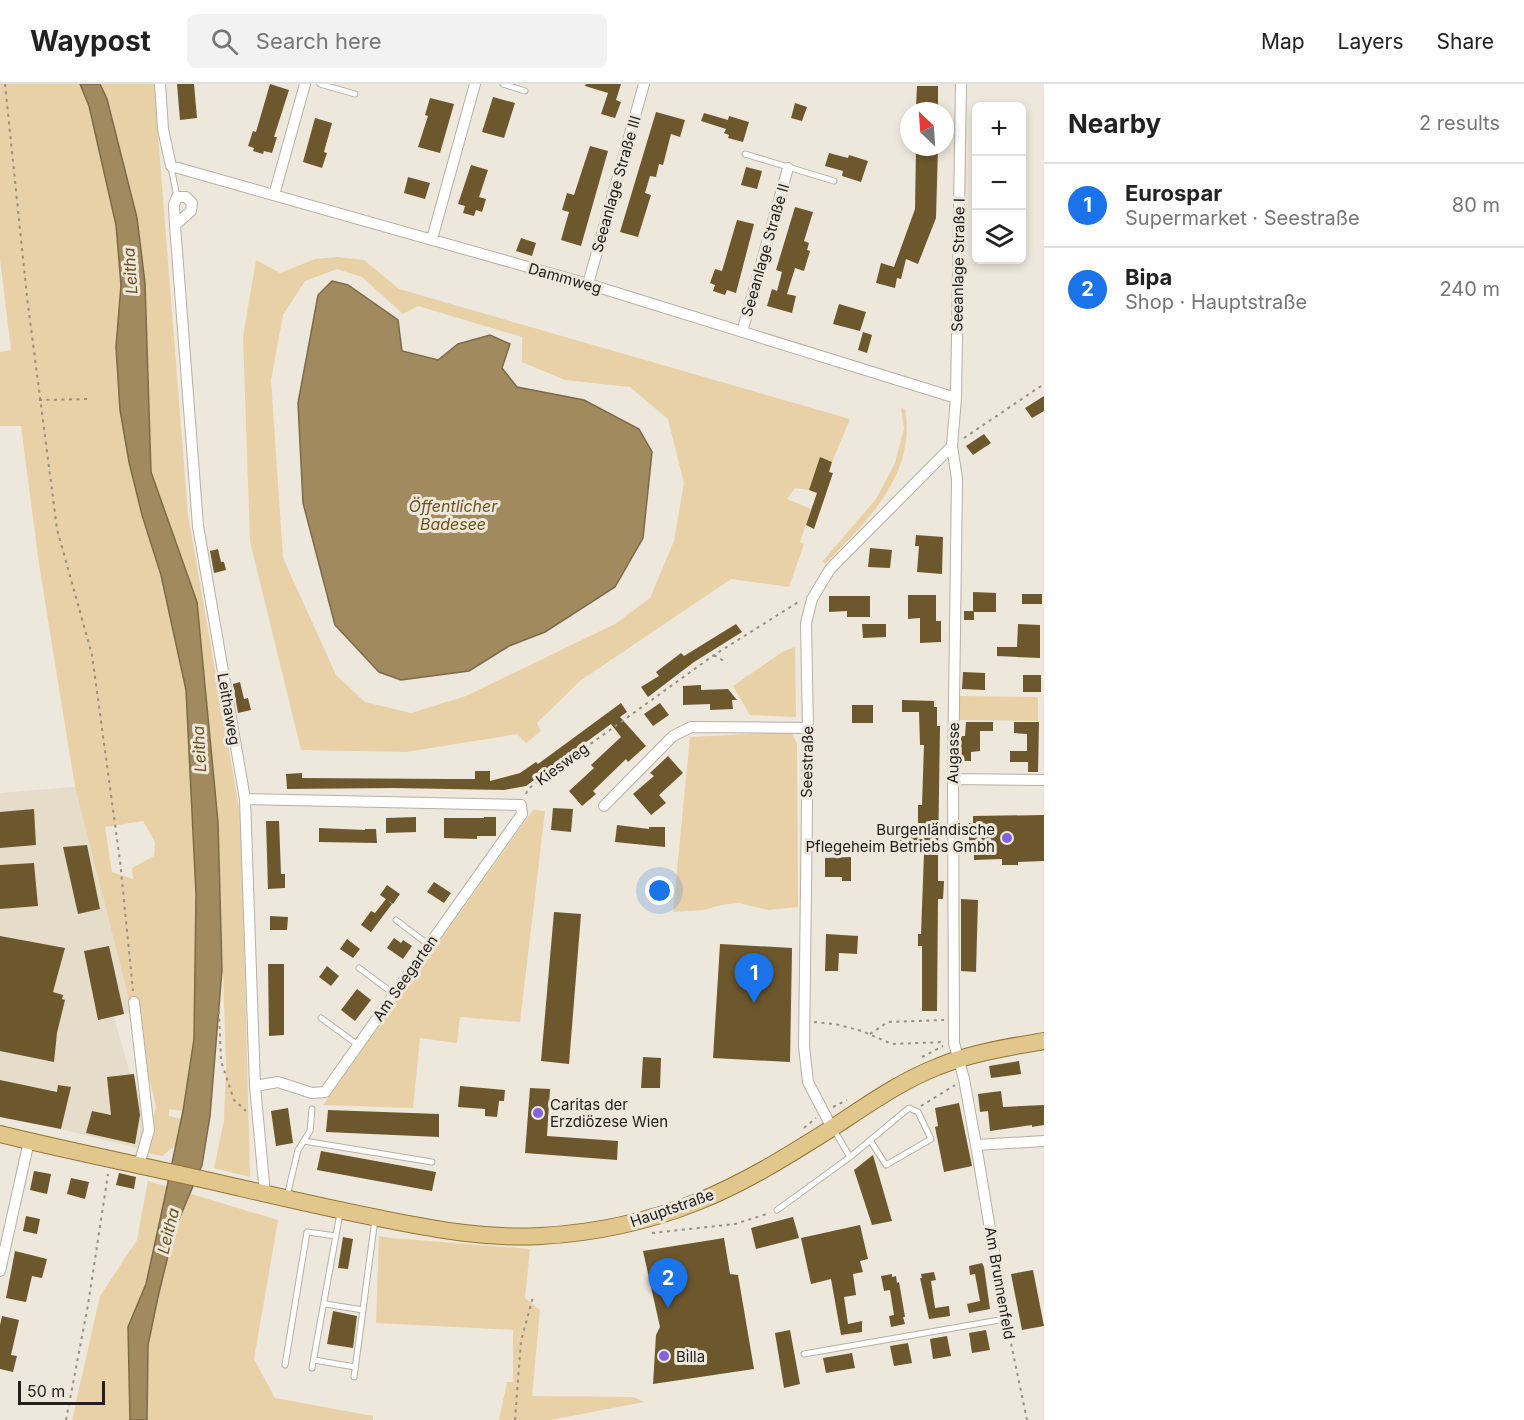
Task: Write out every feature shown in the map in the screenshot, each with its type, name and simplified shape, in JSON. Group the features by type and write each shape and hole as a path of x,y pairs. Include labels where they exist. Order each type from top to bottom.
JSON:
{"main road":[{"name":"Hauptstraße","path":"0,1134 234,1186 286,1200 431,1229 500,1236 540,1237 591,1232 648,1220 698,1202 754,1176 884,1094 921,1074 995,1050 1044,1041"}],"street":[{"path":"160,84 163,129 171,166"},
{"path":"274,195 305,84"},
{"path":"432,239 475,84"},
{"name":"Seeanlage Straße III","path":"588,285 644,84"},
{"name":"Seeanlage Straße I","path":"952,446 957,398 961,84"},
{"name":"Dammweg","path":"171,166 588,285 957,398"},
{"name":"Seeanlage Straße II","path":"742,332 788,168"},
{"path":"175,225 191,211 192,203 186,197 177,197"},
{"name":"Leithaweg","path":"177,197 174,205 175,225 198,526 245,799 255,1086 266,1194"},
{"name":"Seestraße","path":"832,1128 808,1082 804,1046 808,728 806,623 812,599 830,569 952,446"},
{"name":"Augasse","path":"952,446 957,479 953,779 954,1043 964,1079"},
{"path":"604,806 673,736 691,727 808,728"},
{"path":"953,779 1044,780"},
{"path":"245,799 521,805"},
{"name":"Am Seegarten","path":"255,1086 278,1082 312,1093 325,1092 522,814 521,805"},
{"path":"134,1002 149,1130 143,1166"},
{"name":"Am Brunnenfeld","path":"964,1079 1005,1319"},
{"path":"0,1271 29,1141"},
{"path":"976,1145 1044,1141"}],"lane":[{"path":"320,84 356,94"},
{"path":"503,84 525,91"},
{"path":"745,154 834,181"},
{"path":"171,166 177,197"},
{"path":"396,920 429,945"},
{"path":"359,968 394,994"},
{"path":"321,1018 358,1045"},
{"path":"777,1210 850,1157 870,1140 909,1108 918,1112 931,1139 886,1165 870,1140"},
{"path":"286,1200 298,1150 310,1131 312,1109"},
{"path":"832,1128 850,1157"},
{"path":"304,1141 432,1162"},
{"path":"312,1368 340,1211"},
{"path":"354,1377 375,1218"},
{"path":"285,1365 307,1232 336,1236"},
{"path":"325,1304 363,1310"},
{"path":"804,1354 1005,1319"},
{"path":"314,1360 355,1367"}],"path":[{"path":"5,84 39,400 57,529 92,655 120,861 134,1002"},
{"path":"952,446 1044,384"},
{"path":"39,400 90,399"},
{"name":"Kiesweg","path":"521,805 528,789 714,655 797,602 812,599"},
{"path":"714,655 727,663"},
{"path":"219,1011 221,1060 234,1100 259,1123"},
{"path":"870,1034 888,1022 954,1020"},
{"path":"804,1021 835,1024 870,1034 892,1044 954,1043"},
{"path":"919,1059 939,1047 954,1043"},
{"path":"914,1110 964,1079"},
{"path":"799,1132 824,1111 853,1098"},
{"path":"66,1420 88,1305 109,1159"},
{"path":"516,1420 521,1341 533,1297"},
{"name":"Am Brunnenfeld","path":"1005,1319 1027,1420"}],"shaded area":[{"path":"0,84 154,84 188,515 241,819 250,1177 214,1168 224,1121 226,1064 218,822 197,602 151,472 145,283 95,133 116,225 121,285 116,347 142,515 161,575 186,690 196,894 194,1039 183,1111 169,1109 169,1116 181,1119 176,1145 162,1156 148,1153 155,1132 153,1120 156,1106 75,787 39,564 21,426 0,426 0,352 11,350 0,259","holes":["143,821 155,842 154,856 132,868 133,879 112,872 105,827"]},
{"path":"337,257 364,260 399,289 850,419 832,462 820,458 809,490 795,488 787,499 811,509 800,542 804,544 789,587 731,579 580,681 537,723 541,731 526,743 517,734 406,752 301,750 250,541 243,337 256,260 280,273 315,259","holes":["337,269 362,277 403,314 418,306 522,337 522,362 565,380 630,387 668,419 684,483 674,541 650,598 615,624 466,696 411,713 365,702 336,675 283,558 271,380 283,315 305,281"]},
{"path":"901,408 905,409 906,433 903,455 896,475 885,495 858,530 826,563 822,562 876,499 895,463 904,429"},
{"path":"795,647 796,717 750,715 733,686 784,651"},
{"path":"960,696 1038,697 1038,721 960,720"},
{"path":"791,732 797,744 798,907 768,910 739,903 704,910 673,912 690,737"},
{"path":"75,787 132,1012 114,1017 130,1074 134,1074 145,1130 137,1148 0,1117 0,793"},
{"path":"533,810 545,811 520,1022 460,1017 457,1043 420,1038 413,1108 323,1105"},
{"path":"148,1181 278,1220 254,1359 275,1398 373,1416 373,1420 72,1420 100,1296 137,1240"},
{"path":"379,1236 530,1249 525,1298 540,1310 532,1396 634,1397 644,1402 551,1420 499,1420 507,1382 513,1382 513,1330 376,1323"}],"water":[{"name":"Leitha","path":"80,84 100,84 107,99 137,218 145,283 151,472 197,602 218,822 222,970 210,1116 202,1165 174,1231 148,1345 147,1420 130,1420 128,1327 146,1284 183,1111 194,1039 196,894 186,690 161,575 142,515 129,462 120,410 116,347 121,285 116,225 89,106"},
{"name":"Öffentlicher Badesee","path":"332,281 348,285 398,320 402,351 438,360 458,344 490,335 510,344 502,368 517,387 584,400 639,429 652,452 643,538 615,587 545,632 509,646 469,671 401,680 379,672 335,625 303,503 298,403 318,295"}],"building":[{"path":"177,84 194,84 197,118 180,120"},
{"path":"270,84 289,90 274,137 277,137 272,153 264,151 263,154 253,151 254,148 248,146 253,131 256,132"},
{"path":"586,84 621,84 616,100 621,102 615,118 601,114 608,93 585,86"},
{"path":"917,86 938,86 938,102 916,102"},
{"path":"493,97 515,103 504,138 482,132"},
{"path":"430,98 454,104 440,153 418,147 428,116 425,115"},
{"path":"795,103 807,107 802,121 791,118"},
{"path":"656,112 685,120 680,137 671,134 663,165 659,164 656,177 650,176 645,193 651,195 638,237 620,232"},
{"path":"704,113 728,120 729,116 749,122 743,142 728,138 729,135 724,133 726,129 701,121"},
{"path":"315,118 332,123 322,168 303,162"},
{"path":"590,146 608,151 581,246 561,240 569,212 562,210 567,193 574,195"},
{"path":"829,153 848,158 849,155 868,161 861,182 842,176 843,171 825,166"},
{"path":"916,156 938,156 936,218 918,264 906,259 901,279 897,278 895,288 876,283 881,263 894,267 915,209"},
{"path":"471,165 488,170 479,197 486,199 482,212 476,210 474,216 463,213 465,206 458,204"},
{"path":"746,167 762,171 757,189 741,185"},
{"path":"408,177 430,183 425,199 404,193"},
{"path":"795,207 813,212 804,241 809,243 807,250 810,251 804,271 795,268 787,294 796,296 792,313 767,306 772,289 777,291 782,272 776,270"},
{"path":"737,220 754,224 736,293 727,290 725,295 713,291 715,285 710,283 715,269 722,271"},
{"path":"521,238 536,243 532,256 516,251"},
{"path":"839,304 866,312 860,331 833,324"},
{"path":"863,332 872,335 867,353 858,350"},
{"path":"1044,396 1044,411 1032,418 1025,408"},
{"path":"984,434 991,443 973,455 966,446"},
{"path":"820,457 832,462 829,472 833,473 814,529 806,525 817,493 809,490"},
{"path":"916,535 943,537 942,574 917,572 919,546 915,546"},
{"path":"870,548 892,550 890,568 868,567"},
{"path":"218,549 221,562 224,562 226,570 214,573 210,551"},
{"path":"973,592 996,593 996,612 974,612 974,620 964,620 964,611 973,611"},
{"path":"1022,594 1042,594 1042,604 1022,604"},
{"path":"908,595 936,595 936,621 941,621 941,642 920,643 920,618 908,619"},
{"path":"829,596 870,596 870,617 847,617 847,611 829,612"},
{"path":"736,624 742,632 694,662 648,697 641,687 659,676 656,672 681,653 684,656"},
{"path":"862,624 886,624 886,637 863,638"},
{"path":"1018,624 1040,625 1040,658 997,656 997,647 1017,647"},
{"path":"963,672 985,673 985,690 962,689"},
{"path":"1023,675 1041,675 1041,692 1023,692"},
{"path":"240,682 244,699 248,698 251,710 238,713 233,684"},
{"path":"701,685 701,690 728,689 737,700 732,700 733,709 710,710 710,704 683,705 683,686"},
{"path":"902,700 934,701 934,707 937,707 937,726 940,726 938,881 944,881 943,899 938,899 937,1011 922,1011 922,946 918,946 918,934 921,934 924,854 900,854 900,830 918,830 918,805 922,805 924,745 920,745 919,712 902,712"},
{"path":"621,703 627,712 620,717 646,746 628,762 626,759 593,791 596,794 582,806 569,791 594,768 591,765 621,737 611,724 526,786 504,790 287,789 286,774 302,773 302,778 475,779 475,771 490,771 490,781 520,773 536,762 538,764"},
{"path":"660,703 669,715 653,726 644,714"},
{"path":"852,705 873,705 873,723 852,723"},
{"path":"966,722 993,722 993,731 980,731 980,751 971,752 971,761 961,761 961,736 965,736"},
{"path":"1014,722 1039,722 1038,772 1028,772 1028,762 1010,762 1010,751 1027,751 1027,734 1014,733"},
{"path":"668,756 683,773 659,795 666,803 651,815 633,794 654,776 650,773"},
{"path":"553,808 573,809 571,832 551,830"},
{"path":"34,809 36,845 0,848 0,812"},
{"name":"Burgenländische Pflegeheim Betriebs Gmbh","path":"1044,815 1044,861 1002,865 1002,859 974,860 974,853 969,853 969,823 973,823 973,816"},
{"path":"416,817 416,832 386,833 386,818"},
{"path":"496,817 496,836 477,836 477,839 444,838 444,818"},
{"path":"266,821 279,821 281,874 285,874 285,888 268,889"},
{"path":"617,825 649,829 649,827 665,827 665,847 615,842"},
{"path":"319,828 376,829 377,843 319,842"},
{"path":"87,845 100,909 78,914 63,847"},
{"path":"851,857 851,881 842,881 842,877 825,877 825,858"},
{"path":"34,863 38,906 0,909 0,865"},
{"path":"434,882 451,893 444,903 427,892"},
{"path":"387,885 400,894 393,904 380,895"},
{"path":"386,899 392,904 371,932 361,925 371,911 375,913"},
{"path":"961,899 978,900 976,972 961,971"},
{"path":"554,912 581,914 569,1064 541,1061"},
{"path":"270,916 288,917 287,930 270,930"},
{"path":"826,934 858,936 857,954 839,953 838,971 825,971"},
{"path":"0,936 65,948 53,992 63,995 62,999 65,1000 57,1033 54,1062 0,1051"},
{"path":"394,938 401,943 403,940 412,946 403,959 387,948"},
{"path":"347,939 360,949 353,958 340,949"},
{"path":"720,944 792,948 790,1062 713,1058"},
{"path":"109,946 124,1014 98,1020 84,951"},
{"path":"268,964 284,964 284,1035 269,1036"},
{"path":"327,966 339,976 331,986 319,977"},
{"path":"357,989 371,1000 355,1021 341,1010"},
{"path":"643,1057 661,1058 660,1088 641,1088"},
{"path":"1019,1061 1021,1074 991,1078 989,1066"},
{"path":"134,1074 140,1115 135,1144 86,1133 92,1111 111,1115 107,1077"},
{"path":"0,1080 57,1092 58,1085 71,1087 61,1129 0,1117"},
{"path":"460,1086 505,1090 504,1101 499,1101 497,1117 485,1116 485,1109 458,1107"},
{"name":"Caritas der Erzdiözese Wien","path":"530,1088 550,1089 547,1136 618,1141 617,1160 525,1153"},
{"path":"1001,1091 1003,1107 1044,1105 1044,1125 990,1131 988,1111 980,1112 978,1094"},
{"path":"959,1103 972,1166 944,1172 935,1127 938,1126 935,1108"},
{"path":"288,1108 293,1143 276,1146 271,1111"},
{"path":"328,1110 439,1114 439,1137 326,1132"},
{"path":"321,1151 436,1172 432,1191 317,1170"},
{"path":"873,1155 892,1221 872,1225 854,1170"},
{"path":"34,1171 51,1174 47,1194 30,1190"},
{"path":"119,1173 136,1177 134,1189 116,1185"},
{"path":"71,1178 89,1182 85,1199 67,1194"},
{"path":"26,1216 40,1219 37,1234 23,1231"},
{"path":"793,1217 799,1238 756,1249 751,1228"},
{"path":"860,1225 868,1259 860,1261 863,1272 853,1274 856,1295 844,1297 848,1324 862,1321 862,1332 841,1335 831,1279 811,1284 801,1238"},
{"path":"343,1237 353,1239 348,1269 338,1268"},
{"path":"724,1238 730,1274 738,1275 754,1369 653,1384 656,1335 660,1327 643,1251"},
{"path":"15,1251 47,1259 42,1278 32,1276 26,1302 6,1298"},
{"path":"982,1263 990,1309 969,1313 967,1304 980,1301 975,1274 970,1275 969,1266"},
{"path":"1033,1270 1044,1326 1022,1330 1011,1274"},
{"path":"934,1272 936,1280 931,1281 935,1308 949,1306 950,1316 929,1319 920,1278 922,1278 921,1274"},
{"path":"892,1274 892,1277 896,1276 897,1283 899,1282 905,1324 891,1327 889,1316 894,1315 890,1290 884,1291 881,1276"},
{"path":"333,1311 357,1316 353,1348 327,1344"},
{"path":"2,1316 19,1320 11,1355 17,1356 13,1372 0,1369"},
{"path":"790,1330 800,1384 784,1388 775,1333"},
{"path":"986,1330 990,1350 972,1353 969,1333"},
{"path":"947,1336 951,1356 933,1359 930,1339"},
{"path":"908,1343 912,1363 894,1366 890,1346"},
{"path":"852,1353 855,1368 826,1373 823,1358"}],"place":[{"name":"Burgenländische Pflegeheim Betriebs Gmbh","path":"1007,838"},
{"name":"Eurospar","path":"754,1003"},
{"name":"Caritas der Erzdiözese Wien","path":"538,1113"},
{"name":"Bipa","path":"668,1308"},
{"name":"Billa","path":"664,1356"}]}
